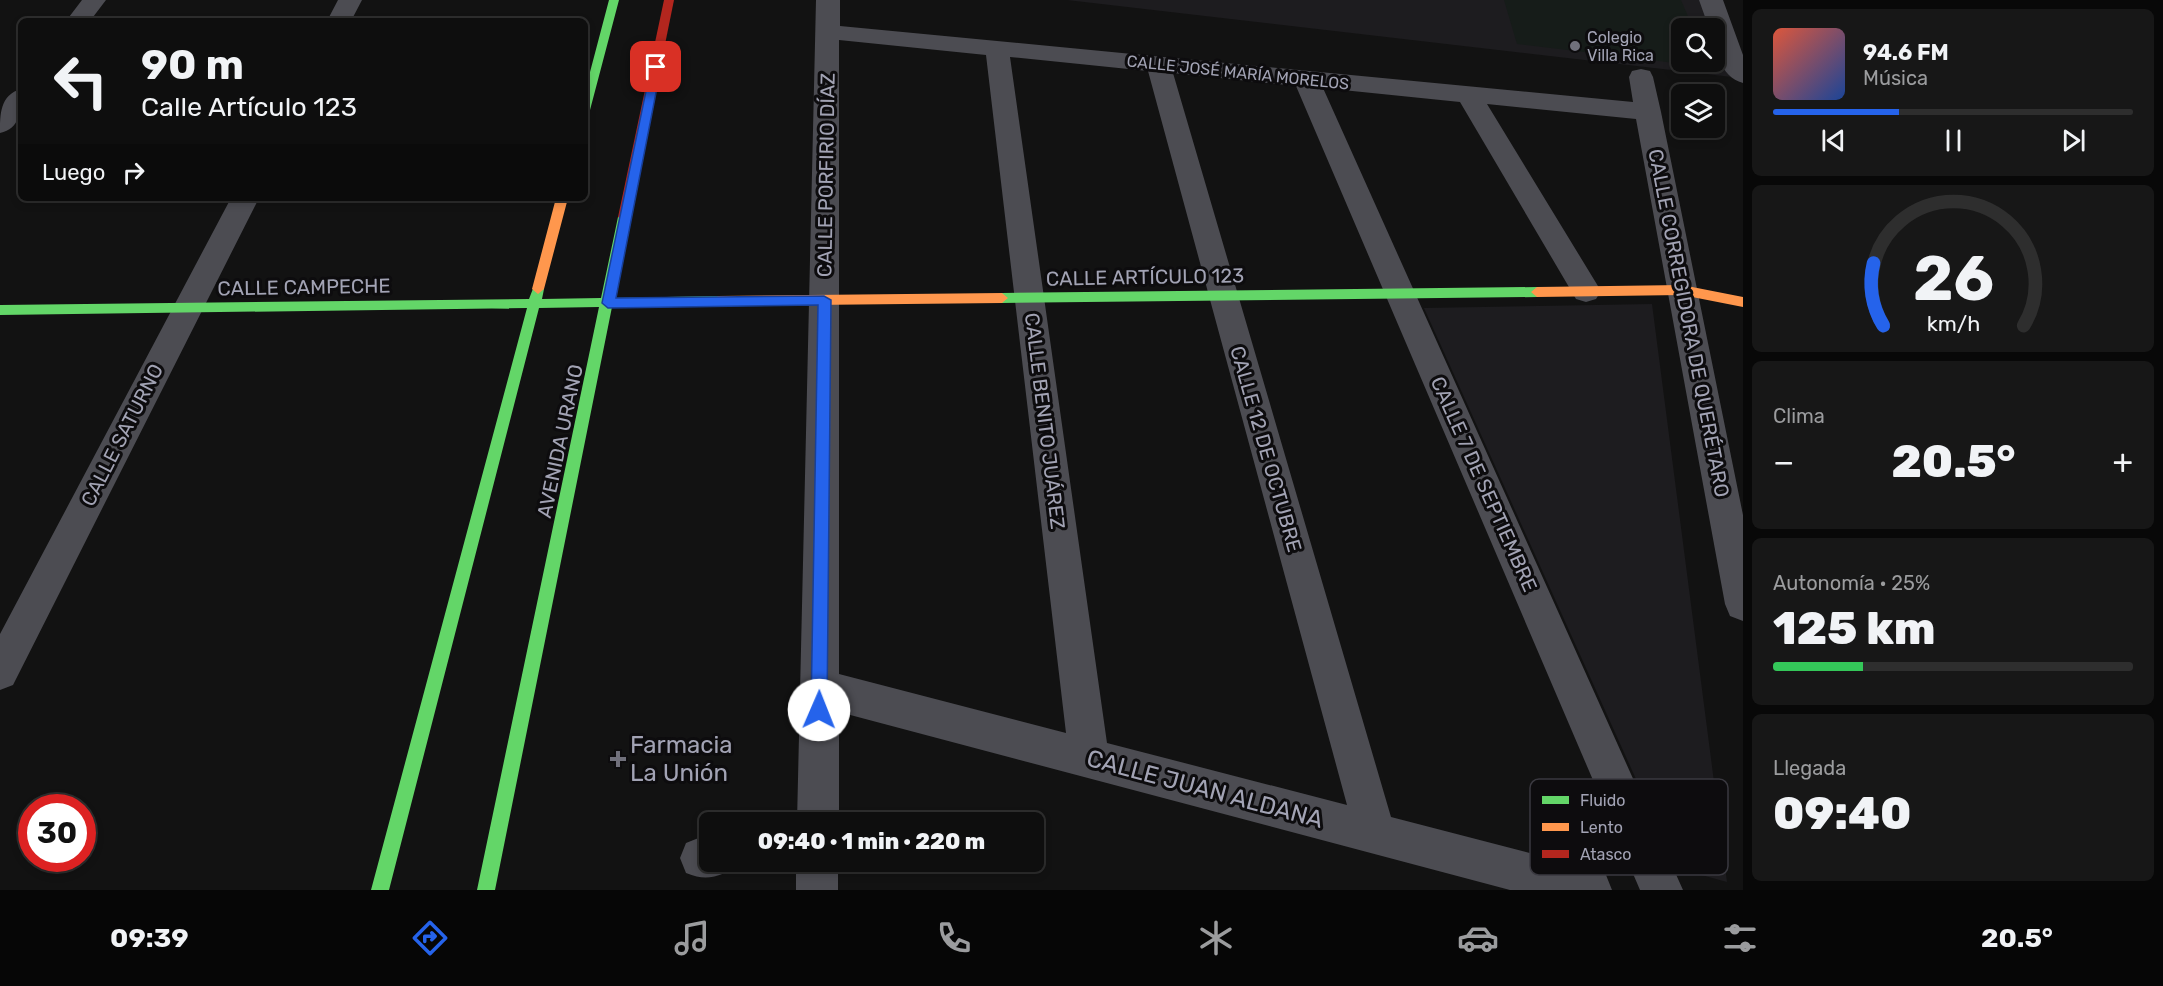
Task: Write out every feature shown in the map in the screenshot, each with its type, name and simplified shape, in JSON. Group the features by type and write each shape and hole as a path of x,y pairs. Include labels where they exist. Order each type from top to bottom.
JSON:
{"main road":[{"path":"588,99 614,0"},
{"name":"AVENIDA URANO","path":"486,890 669,0"},
{"path":"380,890 561,201"},
{"name":"CALLE ARTÍCULO 123","path":"608,303 1682,290 1743,303"},
{"name":"CALLE CAMPECHE","path":"0,310 608,303"}],"street":[{"path":"80,18 94,0"},
{"path":"341,18 350,0"},
{"path":"1711,0 1736,69 1743,75"},
{"name":"CALLE JOSÉ MARÍA MORELOS","path":"828,16 997,48 1648,112"},
{"name":"CALLE PORFIRIO DÍAZ","path":"818,812 828,16"},
{"name":"CALLE BENITO JUÁREZ","path":"997,48 1089,758"},
{"name":"CALLE 12 DE OCTUBRE","path":"1158,64 1375,833"},
{"name":"CALLE CORREGIDORA DE QUERÉTARO","path":"1641,77 1743,604"},
{"name":"CALLE 7 DE SEPTIEMBRE","path":"1306,79 1613,779"},
{"path":"1469,95 1586,291"},
{"path":"0,125 18,101"},
{"name":"CALLE SATURNO","path":"0,672 243,201"},
{"name":"CALLE JUAN ALDANA","path":"820,688 1530,874"},
{"path":"817,872 817,890"},
{"name":"CALLE JUAN ALDANA","path":"1534,875 1591,890"},
{"name":"CALLE 7 DE SEPTIEMBRE","path":"1655,875 1662,890"}],"shaded area":[{"name":"Colegio Villa Rica","path":"1067,0 1703,0 1710,18 1671,18 1671,70"},
{"path":"1504,0 1681,0 1689,18 1671,18 1671,63 1517,44"},
{"name":"Colegio Villa Rica","path":"1725,58 1732,77 1689,72 1725,72"},
{"path":"1652,304 1714,779 1636,779 1424,308"},
{"path":"1702,875 1726,875 1727,882"}],"traffic: fast":[{"path":"588,99 614,0"},
{"path":"486,890 624,217"},
{"path":"380,890 538,289"},
{"path":"1002,298 1537,292"},
{"path":"0,310 718,301"}],"traffic: slow":[{"path":"538,289 561,201"},
{"path":"1537,292 1682,290 1743,302"},
{"path":"718,301 1002,298"}],"traffic: jam":[{"path":"624,217 669,0"}],"place":[{"name":"Colegio Villa Rica","path":"1575,46"},
{"name":"Farmacia La Unión","path":"618,759"}],"route":[{"path":"656,67 608,303 824,300 819,710"}]}
